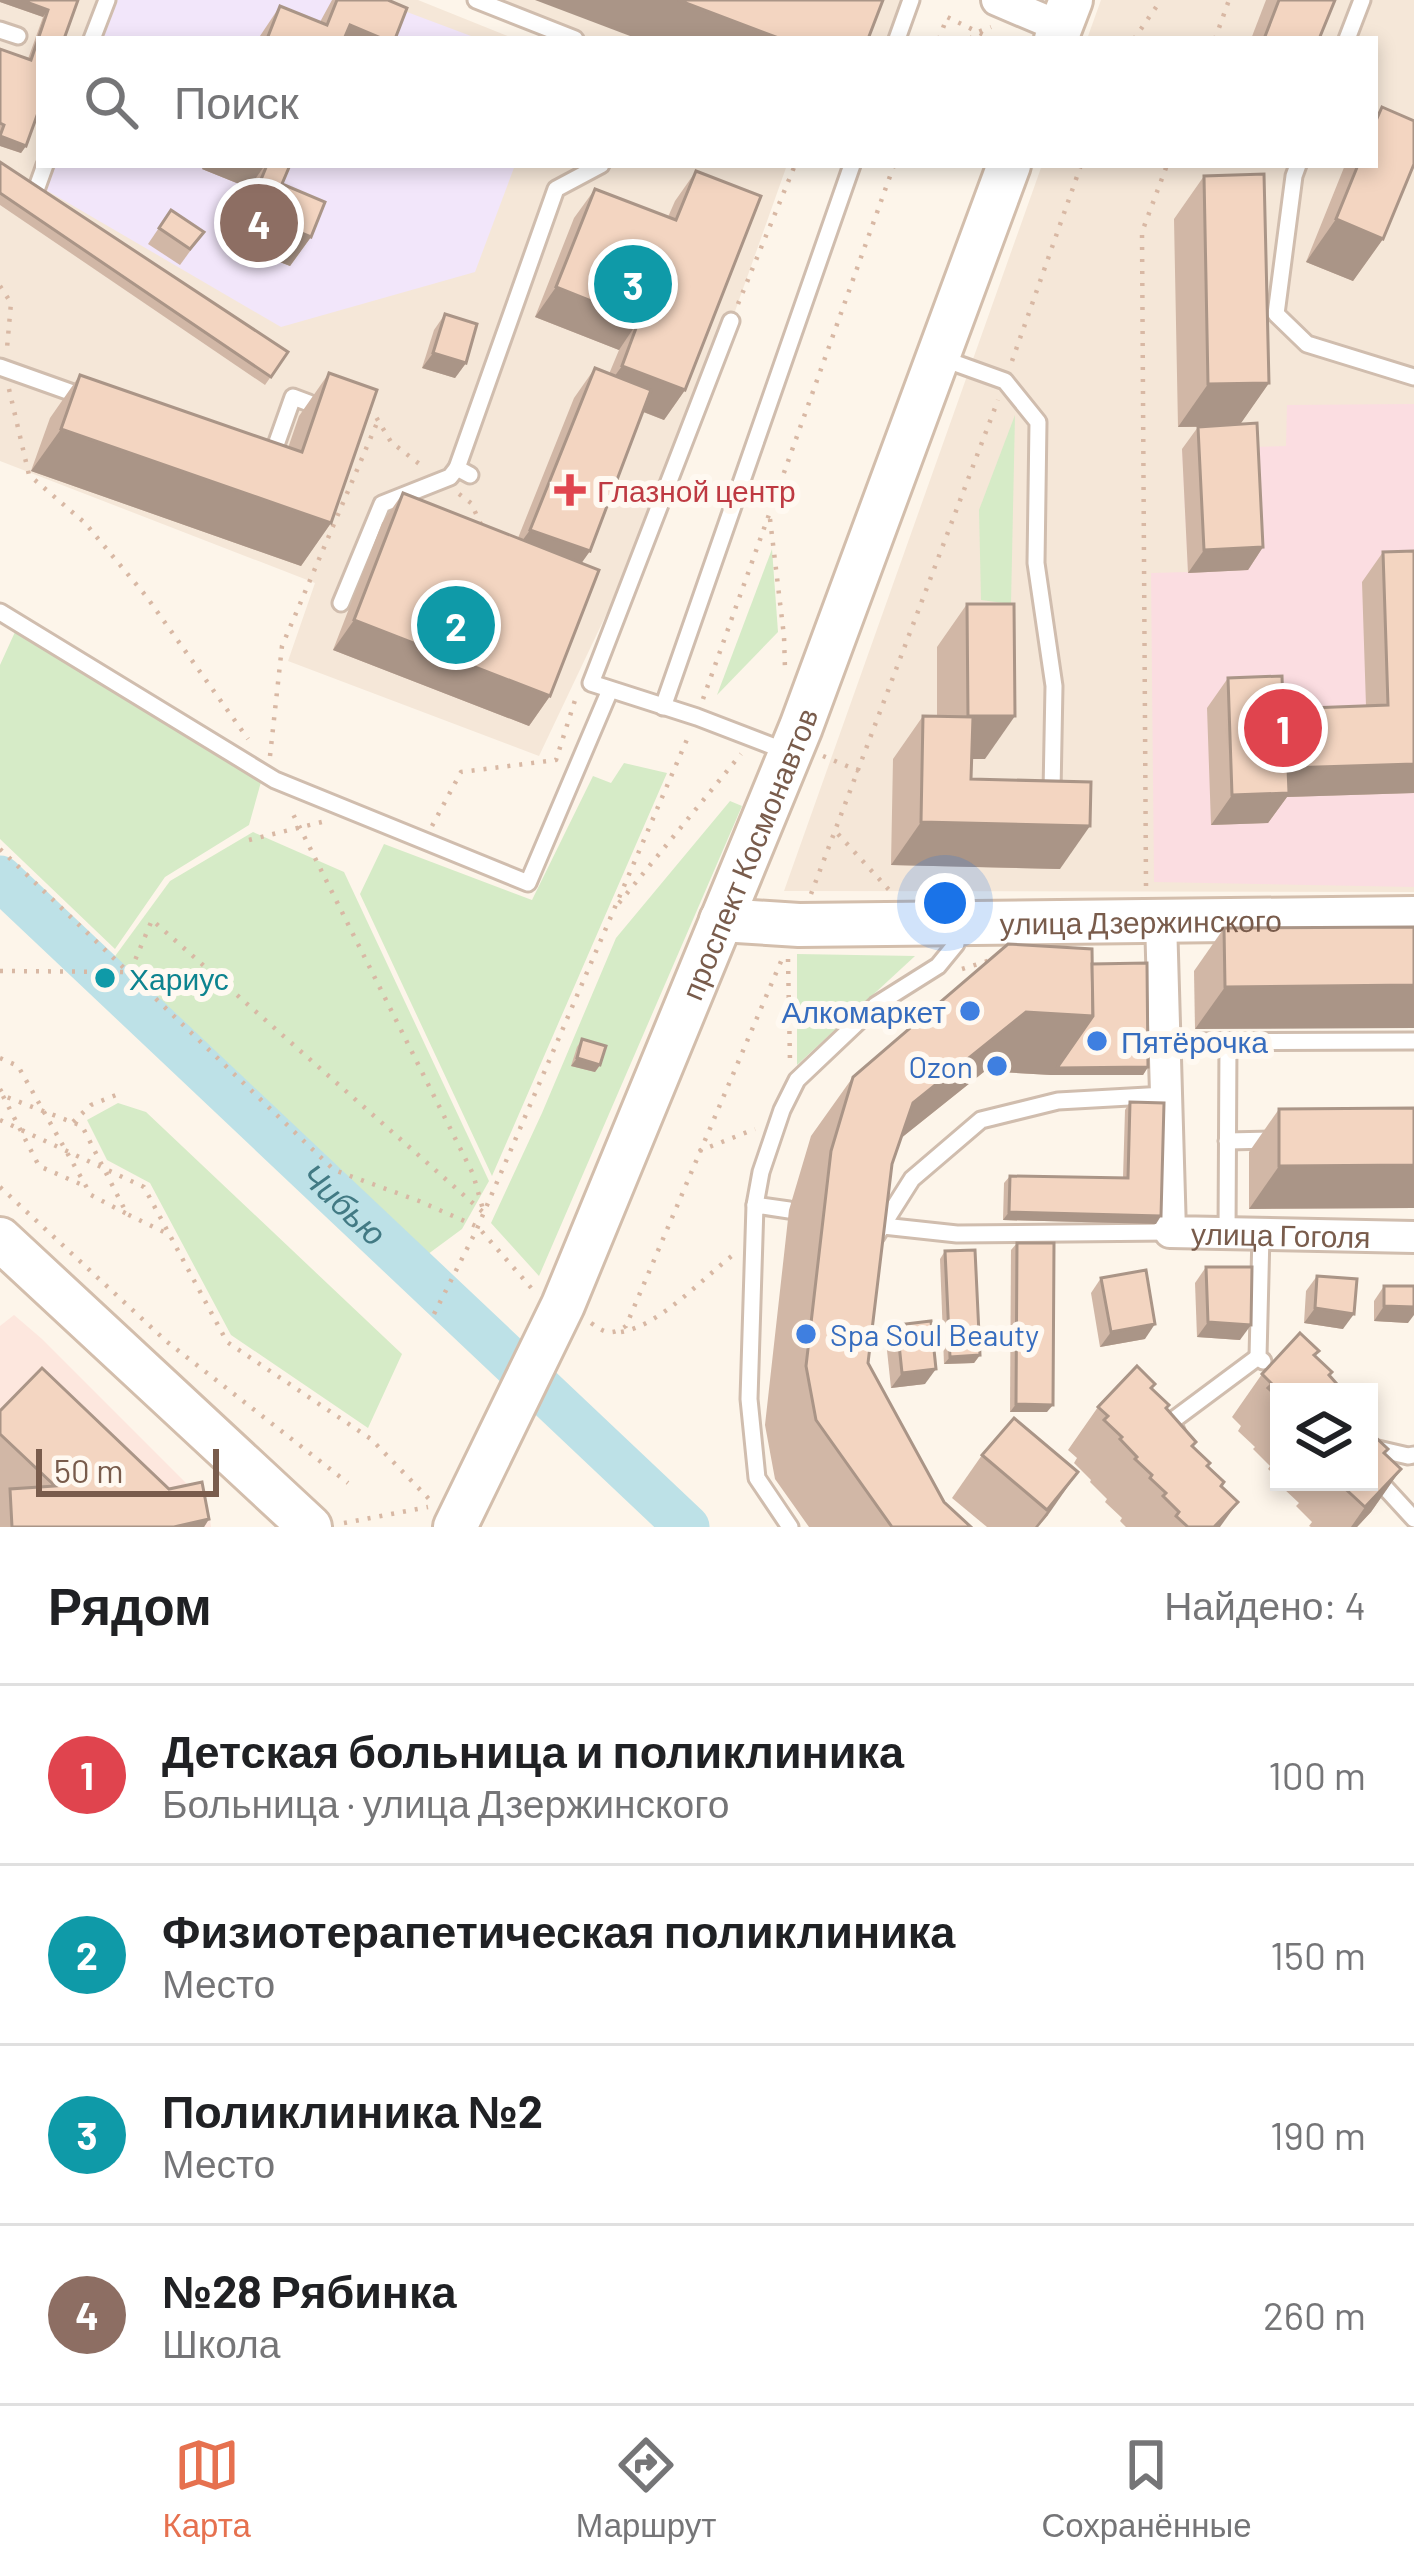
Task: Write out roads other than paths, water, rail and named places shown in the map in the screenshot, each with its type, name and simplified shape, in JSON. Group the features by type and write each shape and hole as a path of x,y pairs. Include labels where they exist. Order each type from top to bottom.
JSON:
{"main road":[{"name":"проспект Космонавтов","path":"455,1527 558,1308 791,753 1008,168"},
{"name":"улица Дзержинского","path":"722,920 800,925 957,922 1154,910 1414,918"},
{"path":"0,1239 310,1527"}],"street":[{"path":"997,0 1063,22"},
{"name":"улица Гоголя","path":"1154,910 1170,1232 1414,1237"}],"lane":[{"path":"476,0 568,36"},
{"path":"898,36 911,0"},
{"path":"1348,36 1362,0"},
{"path":"93,36 102,2"},
{"path":"0,30 18,36"},
{"path":"36,190 44,168"},
{"path":"341,604 382,504 464,471 556,189 595,168"},
{"path":"663,707 851,168"},
{"path":"1297,168 1276,314 1307,344 1414,377"},
{"path":"18,176 55,202"},
{"path":"730,321 591,683 697,716 791,753"},
{"path":"938,357 1004,381 1038,422 1036,562 1054,686 1052,792 1030,792"},
{"path":"0,367 110,407"},
{"path":"259,460 270,463 293,397 309,403"},
{"path":"0,613 275,781 527,883 610,690"},
{"path":"790,1527 757,1478 749,1399 755,1205 761,1172 797,1080 876,1005 938,966 956,944 957,922"},
{"path":"1164,1042 1414,1041"},
{"path":"1227,1234 1228,1042"},
{"path":"873,1242 912,1179 981,1120 1058,1100 1165,1095"},
{"path":"1227,1141 1297,1140"},
{"path":"755,1205 789,1210"},
{"path":"850,1222 957,1234 1170,1232"},
{"path":"1188,1460 1172,1420 1265,1363 1262,1234"},
{"path":"1378,1449 1414,1455"},
{"path":"1378,1480 1414,1519"}],"waterway":[{"name":"Чибью","path":"0,878 687,1527"}],"place":[{"name":"№28 Рябинка","path":"259,223"},
{"name":"Поликлиника №2","path":"633,284"},
{"name":"Глазной центр","path":"570,490"},
{"name":"Физиотерапетическая поликлиника","path":"456,625"},
{"name":"Детская больница и поликлиника","path":"1283,728"},
{"name":"Хариус","path":"105,978"},
{"name":"Алкомаркет","path":"970,1011"},
{"name":"Пятёрочка","path":"1097,1041"},
{"name":"Ozon","path":"997,1066"},
{"name":"Spa Soul Beauty","path":"806,1334"}]}
